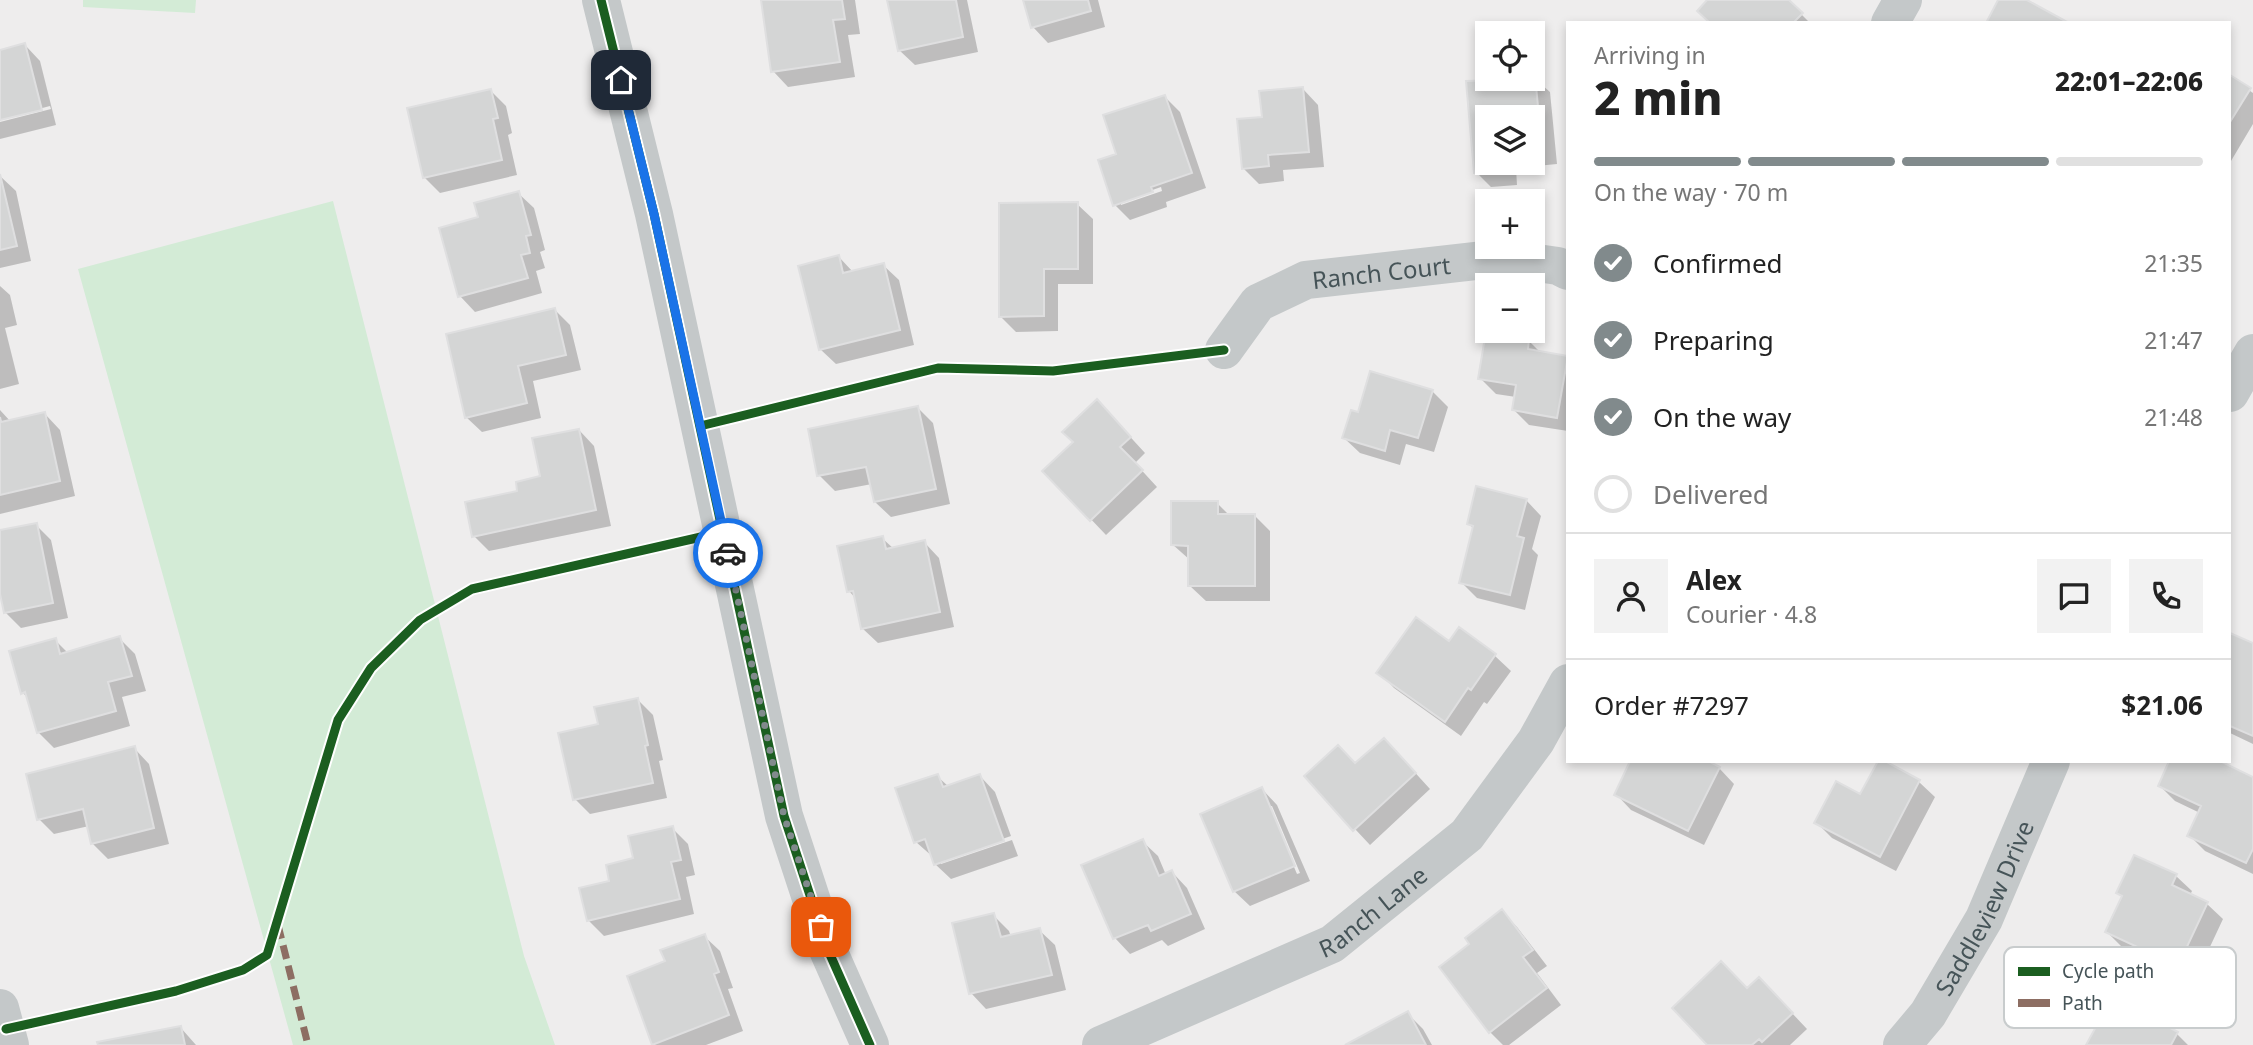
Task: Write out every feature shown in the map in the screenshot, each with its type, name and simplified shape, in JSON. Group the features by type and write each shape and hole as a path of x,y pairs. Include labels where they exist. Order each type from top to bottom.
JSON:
{"street":[{"path":"601,0 654,214 784,816 828,950 870,1045"},
{"path":"1891,21 1903,0"},
{"name":"Ranch Court","path":"1224,350 1258,303 1306,280 1502,258 1558,266 1566,270"},
{"path":"2231,391 2253,353"},
{"name":"Ranch Lane","path":"1101,1045 1332,944 1467,835 1536,741 1566,687"},
{"name":"Saddleview Drive","path":"1902,1045 1928,1014 1984,919 2050,763"},
{"path":"0,1008 10,1045"}],"green space":[{"path":"83,0 196,0 195,13 83,7"},
{"path":"333,201 524,956 555,1045 293,1045 78,269"}],"building":[{"path":"761,0 842,0 845,19 833,20 840,62 771,72"},
{"path":"887,0 956,0 963,37 898,51"},
{"path":"1023,0 1088,0 1091,11 1031,28"},
{"path":"1707,0 1789,0 1803,13 1795,21 1708,21 1697,11"},
{"path":"1998,0 2027,0 2065,21 1987,21"},
{"path":"25,43 42,110 0,120 0,50"},
{"path":"2231,76 2251,88 2231,120"},
{"path":"1466,81 1475,81 1475,91 1537,91 1538,105 1475,105 1474,173"},
{"path":"1303,87 1309,152 1268,155 1269,166 1242,169 1237,119 1262,117 1259,91"},
{"path":"491,89 498,118 493,119 502,160 423,178 407,108"},
{"path":"1165,95 1192,173 1151,187 1153,192 1113,206 1098,160 1116,154 1103,115"},
{"path":"0,174 17,246 0,250"},
{"path":"519,191 531,235 526,236 530,253 521,255 528,278 458,297 439,228 478,217 474,203"},
{"path":"1078,202 1078,269 1044,269 1044,316 999,317 999,203"},
{"path":"839,255 843,273 884,263 900,330 819,350 798,266"},
{"path":"555,308 566,355 518,366 527,403 465,418 446,334"},
{"path":"1484,343 1529,343 1528,349 1566,356 1557,418 1512,410 1516,385 1478,379"},
{"path":"1370,371 1433,390 1418,438 1390,430 1385,451 1342,438 1351,410 1358,412"},
{"path":"1097,399 1131,437 1120,447 1143,470 1090,521 1042,471 1073,442 1062,432"},
{"path":"918,406 936,489 874,502 866,467 817,476 808,429"},
{"path":"45,412 60,481 0,495 0,417 1,422"},
{"path":"579,429 596,510 472,537 465,502 517,491 516,482 540,476 532,438"},
{"path":"1476,486 1527,499 1517,536 1524,538 1510,595 1459,583 1473,526 1467,524"},
{"path":"1171,501 1218,501 1218,514 1255,514 1255,586 1188,586 1188,546 1171,545"},
{"path":"37,523 53,603 4,613 0,594 0,530"},
{"path":"883,536 886,549 925,540 940,612 861,629 853,591 847,592 837,546"},
{"path":"1416,617 1449,641 1459,627 1496,654 1445,722 1376,673"},
{"path":"2231,633 2253,643 2253,736 2231,726"},
{"path":"120,636 132,676 108,682 116,711 37,733 25,692 21,694 9,651 56,638 60,654"},
{"path":"638,698 653,783 573,800 558,733 598,724 594,707"},
{"path":"1384,738 1416,773 1353,831 1304,776 1338,745 1355,763"},
{"path":"135,746 154,828 91,844 83,809 37,820 26,774"},
{"path":"1629,763 1712,763 1720,767 1688,831 1614,795"},
{"path":"1877,763 1889,763 1920,780 1880,857 1814,823 1836,781 1860,794"},
{"path":"2168,763 2224,763 2253,777 2253,849 2246,863 2187,836 2201,806 2158,786"},
{"path":"938,774 943,787 980,774 1004,841 934,865 925,839 914,843 895,788"},
{"path":"1262,787 1295,866 1233,892 1200,814"},
{"path":"673,826 681,860 671,862 680,899 587,921 579,888 609,881 606,865 633,858 628,836"},
{"path":"1143,839 1159,876 1172,870 1191,914 1151,931 1148,925 1113,939 1081,865"},
{"path":"2134,855 2177,874 2172,885 2208,902 2187,947 2137,947 2105,932 2122,896 2116,893"},
{"path":"1502,909 1533,950 1523,957 1547,988 1489,1033 1439,967 1469,944 1465,938"},
{"path":"994,913 1001,937 1040,928 1052,975 969,994 952,923"},
{"path":"705,934 719,972 714,974 729,1015 652,1045 627,976 665,961 660,950"},
{"path":"1721,961 1747,988 1759,977 1793,1013 1762,1042 1759,1039 1752,1045 1707,1045 1672,1008"},
{"path":"1408,1011 1426,1045 1345,1045"},
{"path":"181,1026 185,1045 98,1045 97,1042"},
{"path":"2095,1028 2170,1028 2178,1032 2171,1045 2086,1045"}],"marked path":[{"path":"278,925 308,1045"}],"cycle path":[{"path":"601,0 654,214 784,816 828,950 870,1045"},
{"path":"700,426 938,368 1053,371 1224,350"},
{"path":"6,1029 176,991 243,970 267,955 338,720 371,668 420,620 472,589 723,532"}],"way so far":[{"path":"728,553 784,816 821,927"}],"route":[{"path":"621,80 654,214 728,553"}]}
